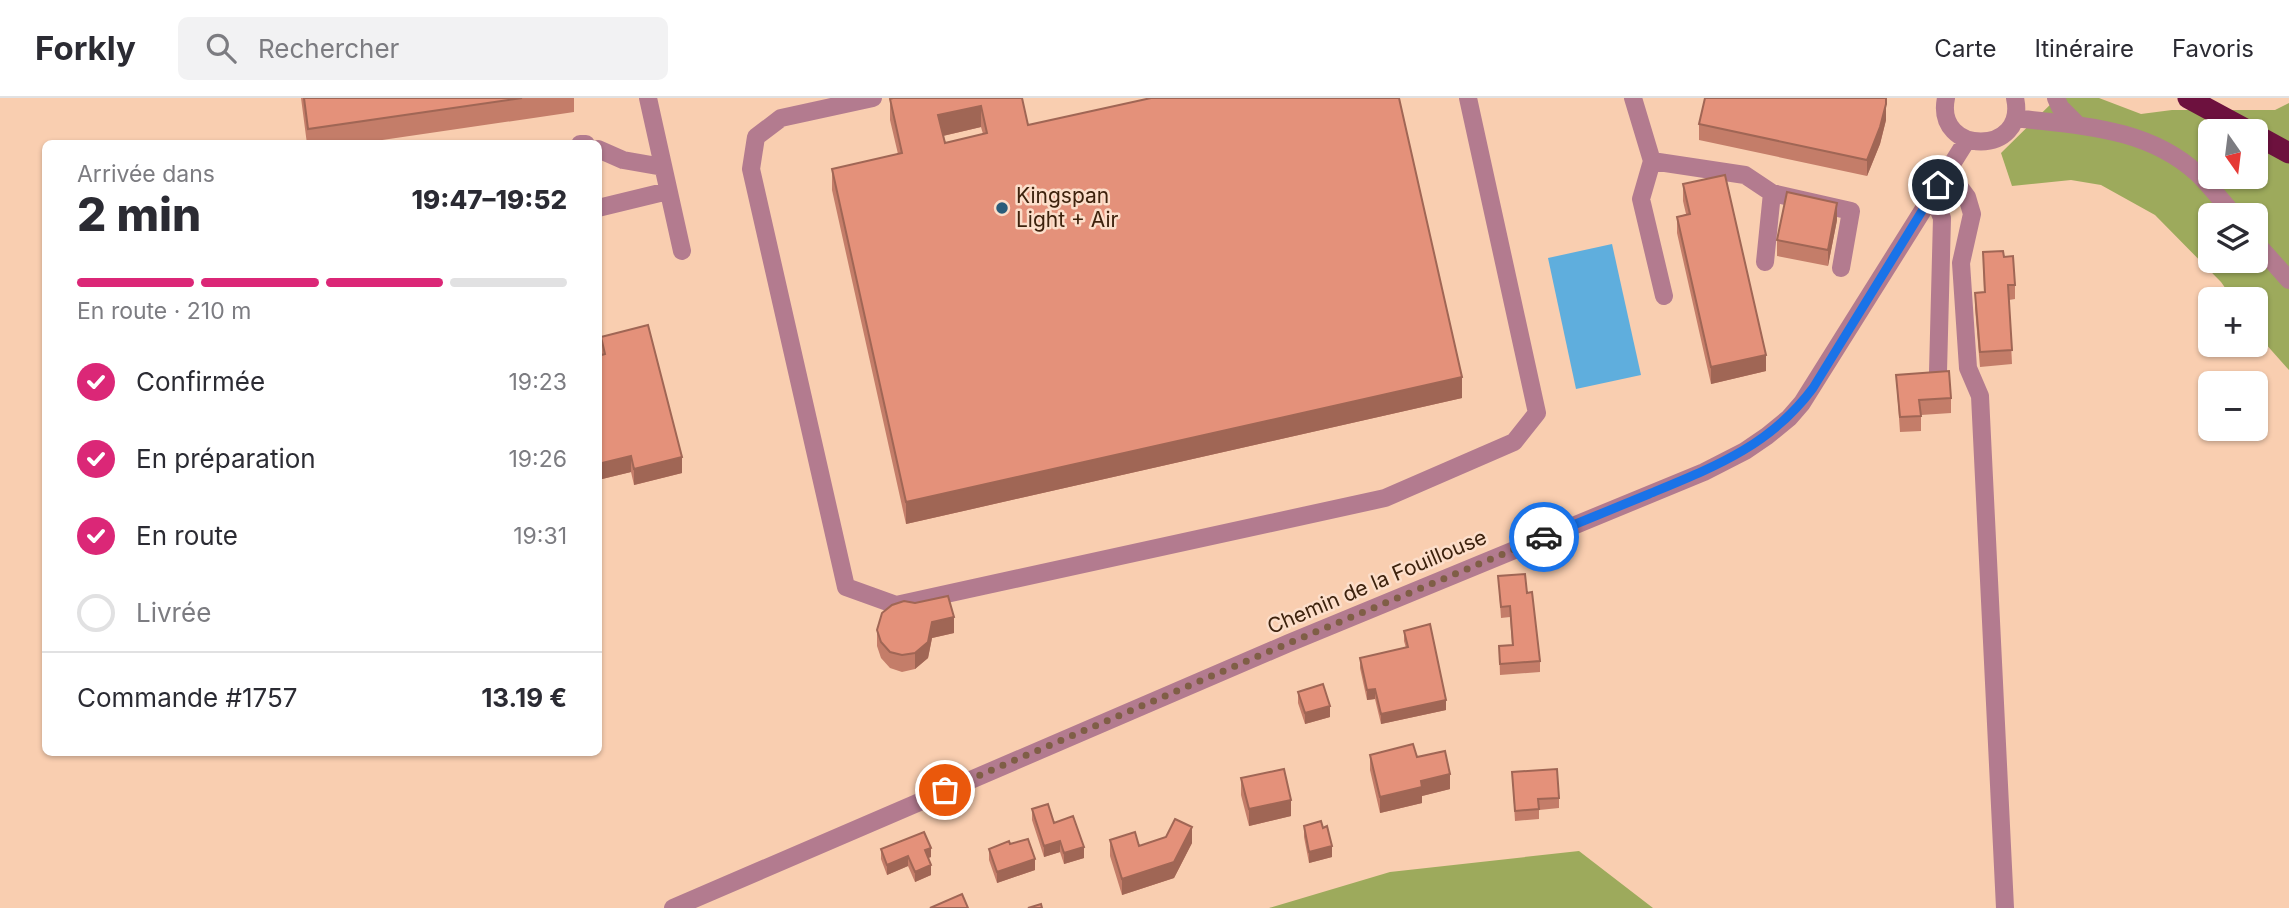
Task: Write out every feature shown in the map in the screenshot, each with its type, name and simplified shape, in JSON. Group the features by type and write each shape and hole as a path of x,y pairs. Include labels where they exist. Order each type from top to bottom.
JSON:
{"highway":[{"path":"2188,98 2227,119"},
{"path":"2268,142 2289,153"}],"street":[{"path":"648,98 682,251"},
{"path":"873,98 781,118 756,137 751,169 846,587 896,605 1385,498 1514,442 1537,414 1468,98"},
{"path":"1633,98 1652,161 1641,199 1664,296"},
{"path":"1946,98 1947,120 1955,132 1967,140 1979,143 2001,136 2015,118 2015,98"},
{"path":"2056,98 2060,107 2077,124"},
{"path":"2015,118 2077,124 2140,138 2169,153 2196,172 2223,203"},
{"name":"Chemin de la Fouillouse","path":"673,908 1289,643 1704,472 1745,451 1789,418 1813,388 1967,140"},
{"path":"602,151 623,160 663,167"},
{"path":"1652,161 1745,175 1772,193 1851,211 1841,268"},
{"path":"1947,170 1967,197 1972,214 1961,264 1968,368 1980,396 2005,908"},
{"path":"602,207 668,191"},
{"path":"1765,262 1772,193"},
{"path":"1928,200 1936,204 1942,218 1938,372"},
{"path":"2268,257 2289,281"}],"green space":[{"path":"2057,98 2099,98 2141,114 2172,110 2275,110 2289,103 2289,370 2268,346 2268,287 2225,287 2212,273 2268,273 2268,203 2198,203 2198,259 2155,215 2101,185 2071,180 2012,186 2001,153"},
{"path":"1579,851 1653,908 1269,908 1390,872"}],"water":[{"path":"1612,244 1641,375 1576,389 1548,258"}],"building":[{"path":"304,98 522,98 308,129"},
{"path":"1022,98 1028,125 1151,98 1399,98 1462,377 906,502 832,169 902,153 890,99","holes":["981,106 987,133 945,143 938,115"]},
{"path":"1705,98 1886,98 1886,104 1867,160 1699,124"},
{"path":"1725,175 1766,355 1711,367 1677,217 1690,214 1683,184"},
{"path":"1787,192 1837,203 1828,250 1777,240"},
{"path":"2003,251 2004,257 2013,256 2015,285 2008,285 2012,350 1980,352 1975,293 1985,292 1983,252"},
{"path":"648,325 682,457 634,469 631,456 602,463 602,355 605,354 602,337"},
{"path":"1949,371 1951,398 1919,400 1921,416 1900,417 1896,375"},
{"path":"1525,574 1527,593 1532,592 1540,661 1500,664 1499,646 1513,645 1510,606 1501,607 1498,576"},
{"path":"948,596 954,617 932,622 928,642 915,653 902,655 890,652 881,642 877,630 882,613 892,605"},
{"path":"1430,624 1446,700 1381,714 1375,689 1367,690 1360,658 1408,647 1404,631"},
{"path":"1323,684 1330,706 1305,713 1298,692"},
{"path":"1413,744 1417,757 1445,751 1450,774 1421,781 1422,787 1380,797 1370,755"},
{"path":"1284,769 1291,800 1249,809 1241,778"},
{"path":"1557,769 1559,798 1538,799 1539,809 1515,811 1512,772"},
{"path":"1048,804 1054,823 1073,816 1084,847 1064,853 1060,841 1044,846 1032,809"},
{"path":"1175,819 1192,827 1174,862 1122,879 1110,840 1135,832 1139,846 1166,837"},
{"path":"1321,821 1323,828 1327,826 1332,846 1309,852 1304,826"},
{"path":"924,832 931,848 925,850 931,865 915,872 908,856 887,865 881,849"},
{"path":"1028,839 1035,859 997,872 989,849 1009,841 1010,844"},
{"path":"962,894 968,908 930,908"}],"way so far":[{"path":"945,790 1544,537"}],"place":[{"name":"Kingspan Light + Air","path":"1002,208"}],"route":[{"path":"1544,537 1704,472 1745,451 1789,418 1813,388 1938,185"}]}
